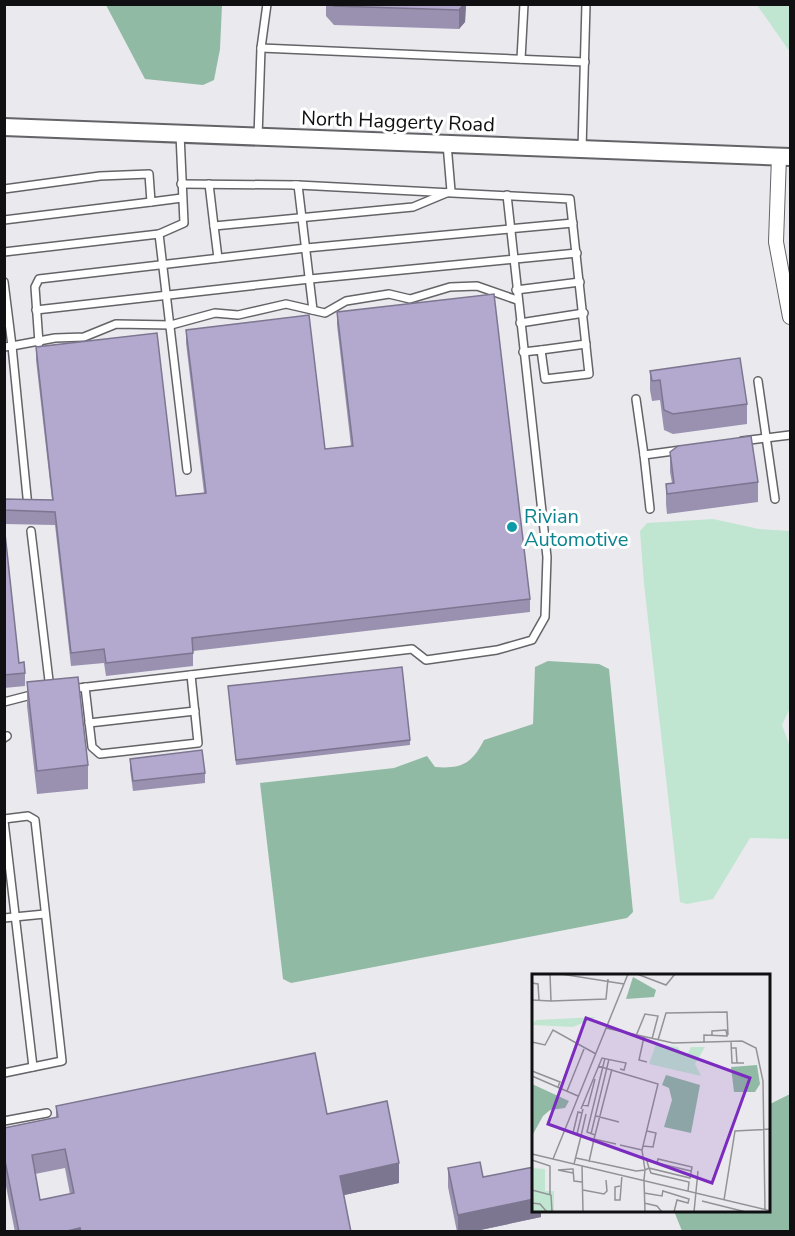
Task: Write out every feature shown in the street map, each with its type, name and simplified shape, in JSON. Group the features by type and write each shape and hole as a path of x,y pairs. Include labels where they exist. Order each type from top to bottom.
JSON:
{"street":[{"name":"North Haggerty Road","path":"4,127 785,156"},
{"path":"785,156 776,242 790,317"}],"lane":[{"path":"258,137 261,48 267,4"},
{"path":"521,59 524,4"},
{"path":"582,149 586,4"},
{"path":"261,48 585,62"},
{"path":"4,252 159,234 184,224 180,134"},
{"path":"447,144 451,191"},
{"path":"4,189 100,176 149,174 151,202"},
{"path":"181,184 298,185 451,191 570,199 589,374 545,379 541,350"},
{"path":"209,184 218,258"},
{"path":"298,185 314,310"},
{"path":"214,226 413,207 451,191"},
{"path":"4,702 50,691 412,649 426,660 497,650 532,640 545,617 547,557 512,259 507,195"},
{"path":"4,220 182,198"},
{"path":"39,343 34,287 39,279 306,248 573,223"},
{"path":"159,234 187,470"},
{"path":"36,310 310,279 576,253"},
{"path":"4,282 8,347 28,507"},
{"path":"516,290 580,282"},
{"path":"8,347 39,343 55,338 84,337 116,324 171,325 214,313 238,315 286,304 326,313 346,302 388,294 410,299 450,287 477,286 517,300"},
{"path":"520,323 584,313"},
{"path":"523,352 586,344"},
{"path":"758,381 775,499"},
{"path":"636,399 650,509"},
{"path":"733,442 790,435"},
{"path":"644,455 689,448"},
{"path":"31,531 50,691"},
{"path":"85,687 92,747 100,754 198,743 191,675"},
{"path":"89,723 195,711"},
{"path":"4,1073 33,1067 62,1061 35,820 28,816 4,820 33,1067"},
{"path":"4,918 45,914"},
{"path":"4,1121 47,1113"}],"green space":[{"path":"106,5 222,5 220,49 214,80 203,85 145,79"},
{"path":"757,5 790,5 790,52"},
{"path":"713,519 759,529 790,531 790,708 782,725 790,747 790,839 750,838 713,899 687,904 680,902 640,531 647,523"},
{"path":"548,661 599,664 609,669 633,912 627,918 291,983 283,979 260,783 394,768 427,756 435,767 459,766 475,755 484,740 533,724 535,667"},
{"path":"790,1094 790,1231 682,1231 674,1212 771,1212 771,1104"}],"building":[{"path":"333,4 464,4 459,10 334,6"},
{"path":"494,294 530,599 192,638 193,653 106,663 104,649 71,653 55,512 4,510 4,499 53,500 36,347 157,333 176,496 206,493 186,330 309,315 325,449 353,446 337,312"},
{"path":"740,358 747,404 673,414 664,410 660,380 652,381 650,371"},
{"path":"751,436 758,482 667,494 666,484 674,483 670,452 678,446"},
{"path":"4,524 19,663 24,662 25,673 4,675"},
{"path":"402,667 410,740 236,760 228,686"},
{"path":"78,677 88,765 37,771 27,682"},
{"path":"202,750 205,773 133,781 130,759"},
{"path":"315,1053 327,1114 387,1101 399,1163 340,1176 351,1232 81,1232 80,1228 63,1232 19,1232 4,1156 4,1128 58,1117 56,1106","holes":["65,1149 74,1193 40,1200 32,1155"]},
{"path":"480,1162 483,1177 532,1167 532,1199 458,1215 448,1168"}],"place":[{"name":"Rivian Automotive","path":"512,527"}]}
